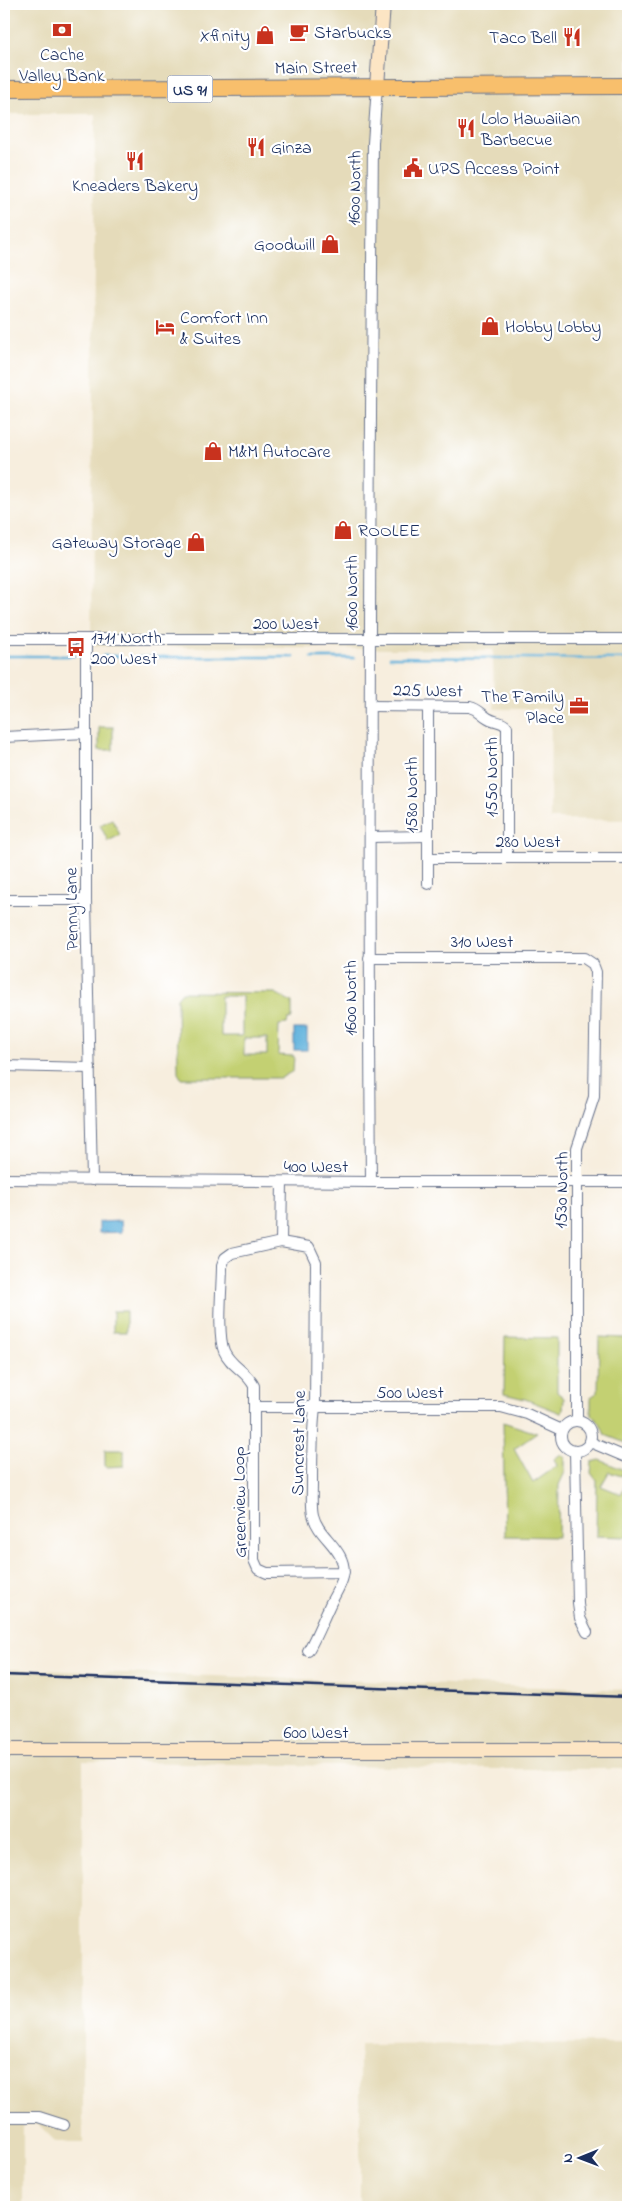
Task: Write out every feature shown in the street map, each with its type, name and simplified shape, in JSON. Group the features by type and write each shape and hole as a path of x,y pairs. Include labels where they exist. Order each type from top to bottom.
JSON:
{"main road":[{"name":"Main Street","path":"4,90 158,90 377,86 628,86"}],"street":[{"name":"1600 North","path":"371,1182 369,958 371,706 369,640 373,160 383,4"},
{"name":"200 West","path":"4,639 628,639"},
{"name":"Penny Lane","path":"86,639 86,900 92,1180"},
{"name":"225 West","path":"371,706 476,708 491,720 504,723 507,727"},
{"name":"1580 North","path":"428,707 428,884"},
{"name":"1550 North","path":"507,727 507,857"},
{"path":"4,737 86,733"},
{"path":"370,837 428,836"},
{"name":"280 West","path":"428,858 628,858"},
{"path":"4,900 86,900"},
{"name":"310 West","path":"369,958 584,958 593,964"},
{"name":"1530 North","path":"577,1420 577,1148 594,1098 596,972 593,964"},
{"path":"4,1066 90,1068"},
{"name":"400 West","path":"4,1179 282,1182 628,1182"},
{"path":"254,1407 254,1386 249,1376 230,1361 224,1350 222,1335 222,1266 225,1258 232,1253 282,1242 282,1182"},
{"name":"Suncrest Lane","path":"282,1242 309,1247 316,1262 312,1513 317,1528 333,1545 341,1558 344,1572"},
{"name":"500 West","path":"254,1407 501,1408 527,1414 562,1430"},
{"name":"Greenview Loop","path":"254,1407 254,1560 258,1569 267,1573 344,1572"},
{"path":"577,1420 586,1424 589,1428 590,1442 584,1449 575,1451 563,1444 562,1430 568,1423 577,1420"},
{"path":"590,1442 628,1458"},
{"path":"575,1451 578,1604 580,1618 587,1632"},
{"path":"308,1651 322,1626 328,1607 340,1589 344,1572"},
{"name":"600 West","path":"4,1750 628,1750"},
{"path":"4,2117 39,2117 64,2125"}],"shaded area":[{"path":"4,4 628,4 628,820 550,819 551,709 494,709 493,650 91,646 95,114 4,114"},
{"path":"4,1669 628,1690 628,1769 492,1769 83,1761 83,2142 56,2142 38,2124 23,2125 23,2207 4,2207"},
{"path":"628,2043 628,2207 360,2207 360,2045"}],"green space":[{"path":"99,727 113,727 113,750 99,750"},
{"path":"112,819 120,835 108,841 100,825"},
{"path":"182,992 275,993 292,1002 292,1018 288,1019 287,1024 279,1025 278,1055 294,1056 293,1071 281,1078 181,1078 178,1073 177,998","holes":["221,996 242,996 242,1036 221,1036","244,1038 267,1038 267,1055 244,1055"]},
{"path":"113,1311 126,1311 126,1332 113,1332"},
{"path":"505,1337 557,1338 557,1392 564,1398 561,1413 525,1399 504,1394"},
{"path":"599,1337 628,1338 628,1444 605,1435 600,1423 591,1415 591,1397 598,1392"},
{"path":"503,1422 537,1433 514,1449 533,1483 557,1466 554,1459 561,1454 565,1458 565,1472 559,1485 558,1537 505,1536"},
{"path":"105,1450 124,1450 124,1466 105,1467"},
{"path":"600,1460 624,1470 621,1476 609,1472 601,1486 621,1494 628,1479 628,1537 596,1536 597,1481 591,1473 592,1462"}],"water":[{"path":"294,1029 307,1029 307,1050 294,1050"},
{"path":"121,1221 122,1232 99,1233 99,1222"}],"waterway":[{"path":"4,656 74,656"},
{"path":"103,656 119,656"},
{"path":"138,657 294,657"},
{"path":"390,657 628,659"},
{"path":"312,658 354,658"}],"railway":[{"path":"4,1675 628,1697"}],"place":[{"name":"Cache Valley Bank","path":"62,30"},
{"name":"Starbucks","path":"299,32"},
{"name":"Xfinity","path":"265,35"},
{"name":"Taco Bell","path":"572,37"},
{"name":"Lolo Hawaiian Barbecue","path":"466,128"},
{"name":"Ginza","path":"256,147"},
{"name":"Kneaders Bakery","path":"135,161"},
{"name":"UPS Access Point","path":"413,168"},
{"name":"Goodwill","path":"330,244"},
{"name":"Hobby Lobby","path":"490,326"},
{"name":"Comfort Inn & Suites","path":"165,327"},
{"name":"M&M Autocare","path":"213,451"},
{"name":"ROOLEE","path":"343,530"},
{"name":"Gateway Storage","path":"196,542"},
{"name":"1711 North 200 West","path":"76,647"},
{"name":"The Family Place","path":"579,706"}]}
